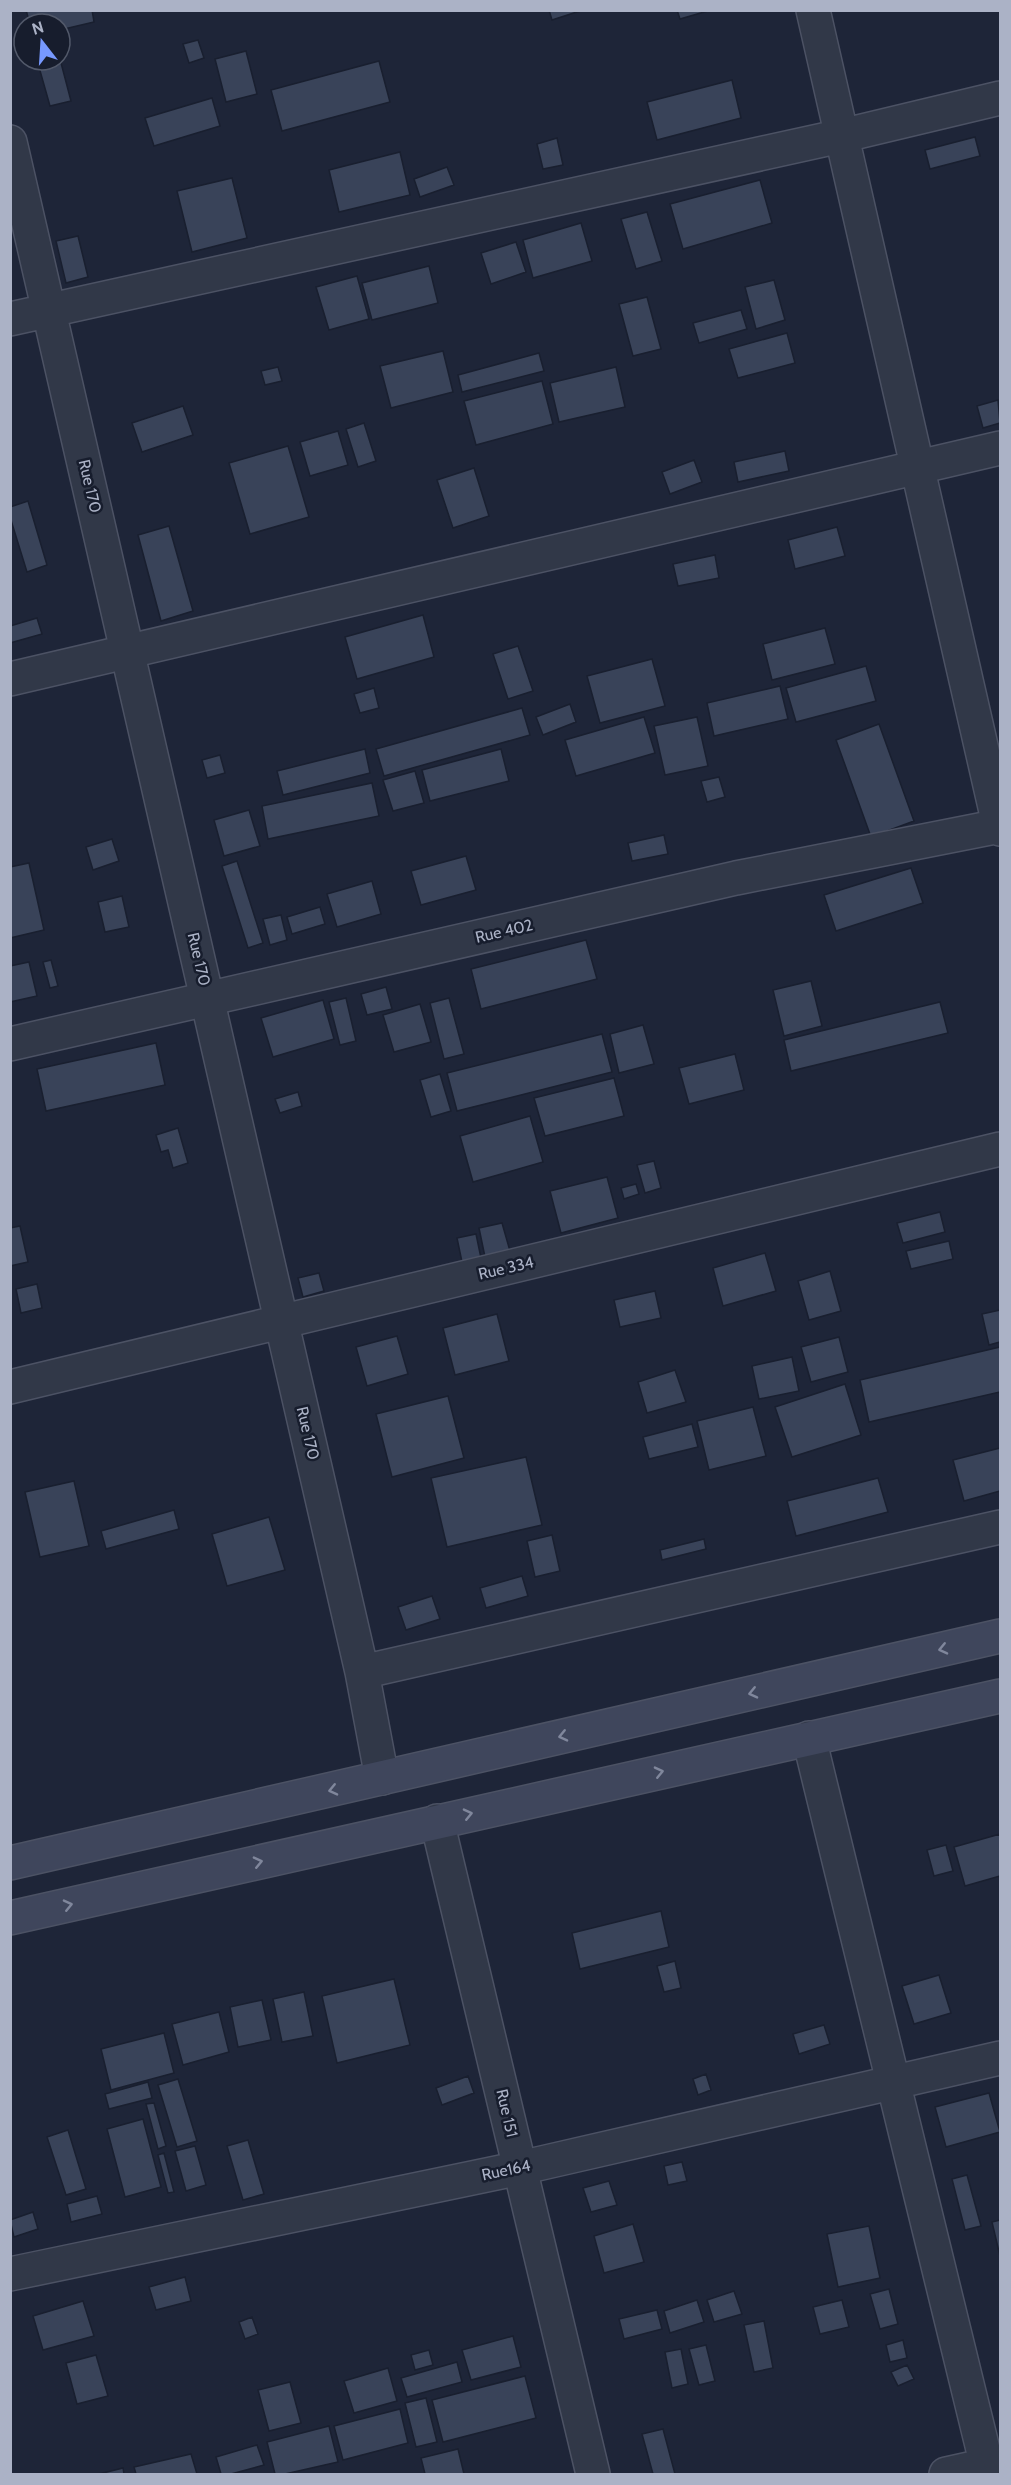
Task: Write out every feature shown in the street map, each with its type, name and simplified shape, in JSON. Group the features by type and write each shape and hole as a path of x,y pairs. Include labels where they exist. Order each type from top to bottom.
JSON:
{"main road":[{"path":"10,1863 1000,1636"},
{"path":"10,1918 1000,1696"}],"street":[{"path":"813,10 1000,827"},
{"path":"10,320 841,136 1000,98"},
{"name":"Rue 170","path":"10,142 362,1672 382,1778"},
{"path":"10,680 1000,448"},
{"name":"Rue 402","path":"10,1044 736,878 1000,827"},
{"name":"Rue 334","path":"10,1387 1000,1149"},
{"path":"362,1672 1000,1527"},
{"path":"809,1738 893,2083 992,2467 946,2475"},
{"name":"Rue 151","path":"437,1821 593,2475"},
{"name":"Rue164","path":"10,2274 520,2168 1000,2058"}],"building":[{"path":"26,10 92,10 94,22 72,27 72,12 27,12"},
{"path":"549,10 583,10 552,20"},
{"path":"677,10 711,10 680,19"},
{"path":"198,40 204,58 189,63 183,44"},
{"path":"246,51 257,94 226,102 215,59"},
{"path":"379,61 390,102 282,131 271,90"},
{"path":"40,72 63,72 71,101 50,106"},
{"path":"732,80 741,118 657,140 647,102"},
{"path":"212,98 220,126 154,146 145,118"},
{"path":"975,137 980,156 930,169 925,150"},
{"path":"557,138 563,165 543,169 537,144"},
{"path":"400,152 410,195 339,212 329,170"},
{"path":"447,167 454,185 420,197 414,179"},
{"path":"232,178 247,238 192,252 177,191"},
{"path":"760,180 772,223 683,249 670,204"},
{"path":"647,212 662,261 636,269 621,219"},
{"path":"581,223 592,261 533,278 523,240"},
{"path":"78,236 88,277 66,283 56,241"},
{"path":"516,242 526,272 491,284 481,253"},
{"path":"429,266 438,303 372,320 362,283"},
{"path":"357,276 369,319 329,330 316,287"},
{"path":"774,280 785,320 756,329 745,287"},
{"path":"647,297 661,349 633,356 619,304"},
{"path":"741,310 747,329 699,343 693,323"},
{"path":"787,333 795,363 738,378 729,349"},
{"path":"443,351 453,392 391,408 380,366"},
{"path":"539,353 544,371 462,392 458,375"},
{"path":"278,367 282,381 265,385 261,371"},
{"path":"616,367 625,407 559,422 550,383"},
{"path":"542,381 553,424 476,445 464,401"},
{"path":"998,400 1000,423 983,428 977,406"},
{"path":"183,406 193,435 142,452 132,423"},
{"path":"364,423 376,461 358,467 346,429"},
{"path":"338,431 348,465 310,476 300,442"},
{"path":"288,446 309,517 250,534 229,463"},
{"path":"785,451 789,471 738,482 734,462"},
{"path":"694,460 702,482 670,494 662,472"},
{"path":"474,468 489,516 453,528 437,480"},
{"path":"28,501 47,565 27,572 10,517 10,507"},
{"path":"169,526 193,611 161,621 138,535"},
{"path":"837,527 845,556 795,569 788,540"},
{"path":"715,555 719,578 678,586 673,564"},
{"path":"423,615 434,657 357,679 345,637"},
{"path":"37,618 42,634 10,643 10,626"},
{"path":"825,628 835,664 772,680 763,644"},
{"path":"518,646 533,691 508,699 493,654"},
{"path":"652,659 665,706 600,723 587,676"},
{"path":"866,666 876,701 796,722 786,688"},
{"path":"780,686 788,719 714,736 707,703"},
{"path":"374,688 379,708 360,713 354,694"},
{"path":"570,704 576,722 543,735 536,717"},
{"path":"522,708 530,735 384,776 376,749"},
{"path":"644,717 655,753 576,776 565,740"},
{"path":"697,717 708,766 665,775 654,726"},
{"path":"879,724 914,821 871,837 836,740"},
{"path":"365,749 370,773 283,795 277,771"},
{"path":"501,749 509,781 430,801 422,770"},
{"path":"220,755 225,773 207,778 202,760"},
{"path":"415,771 424,803 393,811 383,780"},
{"path":"719,777 725,797 707,802 701,781"},
{"path":"372,783 379,816 268,839 262,806"},
{"path":"249,810 260,846 224,856 214,820"},
{"path":"664,835 668,854 632,861 628,843"},
{"path":"112,839 119,861 93,870 86,847"},
{"path":"466,856 476,890 421,905 411,871"},
{"path":"237,861 263,943 248,948 222,866"},
{"path":"29,863 44,930 10,938 10,867"},
{"path":"911,868 923,903 836,931 824,895"},
{"path":"372,881 381,914 337,927 327,894"},
{"path":"122,896 129,927 105,932 98,902"},
{"path":"320,907 325,924 292,934 287,917"},
{"path":"281,915 287,940 270,945 263,919"},
{"path":"586,940 597,979 481,1009 471,969"},
{"path":"51,960 58,986 50,988 43,962"},
{"path":"29,962 37,996 10,1002 10,966"},
{"path":"811,981 822,1026 784,1036 773,990"},
{"path":"386,987 392,1009 367,1015 361,994"},
{"path":"346,998 356,1041 340,1045 329,1002"},
{"path":"449,998 464,1054 444,1059 430,1003"},
{"path":"323,1000 334,1039 273,1057 261,1018"},
{"path":"940,1002 948,1033 791,1071 784,1040"},
{"path":"420,1004 431,1042 394,1052 383,1015"},
{"path":"643,1025 654,1064 619,1073 610,1034"},
{"path":"602,1034 612,1072 457,1111 447,1073"},
{"path":"156,1043 165,1085 46,1111 37,1069"},
{"path":"735,1054 744,1090 689,1104 679,1068"},
{"path":"440,1074 451,1111 431,1117 420,1080"},
{"path":"614,1078 624,1116 545,1136 534,1098"},
{"path":"298,1092 302,1106 280,1113 275,1099"},
{"path":"530,1116 543,1162 473,1182 460,1136"},
{"path":"178,1128 188,1163 173,1168 168,1150 161,1152 156,1135"},
{"path":"654,1161 661,1188 645,1193 637,1165"},
{"path":"607,1177 618,1218 561,1233 550,1191"},
{"path":"636,1184 639,1194 624,1199 621,1188"},
{"path":"940,1212 945,1232 903,1243 897,1223"},
{"path":"502,1223 510,1251 485,1257 479,1228"},
{"path":"20,1226 28,1262 10,1266 10,1228"},
{"path":"476,1234 481,1258 462,1262 457,1238"},
{"path":"949,1241 953,1259 911,1269 906,1251"},
{"path":"765,1253 776,1291 723,1306 713,1268"},
{"path":"830,1271 841,1311 809,1320 798,1281"},
{"path":"319,1273 324,1291 303,1297 298,1278"},
{"path":"37,1284 42,1308 21,1313 16,1289"},
{"path":"655,1291 661,1318 620,1327 614,1300"},
{"path":"1000,1310 1000,1342 989,1345 982,1314"},
{"path":"497,1314 509,1361 455,1375 443,1328"},
{"path":"397,1336 408,1374 367,1386 356,1347"},
{"path":"839,1337 848,1372 811,1382 801,1347"},
{"path":"1000,1347 1000,1392 869,1422 860,1380"},
{"path":"792,1357 799,1391 759,1399 752,1366"},
{"path":"675,1370 686,1402 647,1413 638,1382"},
{"path":"845,1384 861,1435 792,1457 775,1407"},
{"path":"448,1396 464,1458 392,1477 376,1414"},
{"path":"753,1407 766,1456 709,1470 697,1421"},
{"path":"692,1424 698,1447 649,1459 643,1437"},
{"path":"1000,1448 1000,1491 964,1501 953,1460"},
{"path":"526,1457 542,1525 447,1547 431,1478"},
{"path":"878,1478 888,1512 796,1536 787,1501"},
{"path":"74,1481 89,1546 40,1557 25,1492"},
{"path":"174,1510 179,1529 106,1549 101,1531"},
{"path":"269,1517 285,1570 227,1586 212,1534"},
{"path":"552,1535 560,1571 535,1577 527,1541"},
{"path":"704,1539 706,1549 662,1560 660,1550"},
{"path":"522,1576 528,1596 486,1608 480,1588"},
{"path":"432,1596 440,1619 406,1630 398,1607"},
{"path":"1000,1834 1000,1876 965,1886 954,1847"},
{"path":"946,1845 953,1871 934,1876 927,1850"},
{"path":"661,1911 669,1947 580,1969 572,1933"},
{"path":"675,1961 681,1988 664,1992 657,1966"},
{"path":"939,1975 951,2013 914,2024 902,1986"},
{"path":"394,1979 410,2045 337,2063 322,1996"},
{"path":"304,1992 313,2036 282,2042 273,1999"},
{"path":"262,2000 271,2040 238,2047 230,2007"},
{"path":"219,2012 229,2052 183,2065 172,2024"},
{"path":"824,2025 830,2044 799,2054 793,2034"},
{"path":"164,2033 174,2073 111,2090 101,2049"},
{"path":"706,2074 711,2090 698,2095 693,2079"},
{"path":"468,2076 474,2093 442,2105 436,2088"},
{"path":"178,2079 197,2141 177,2147 158,2085"},
{"path":"148,2082 152,2098 109,2109 105,2094"},
{"path":"989,2093 1000,2132 946,2147 935,2107"},
{"path":"154,2103 166,2146 158,2149 146,2104"},
{"path":"143,2119 161,2187 125,2197 107,2129"},
{"path":"68,2130 86,2189 66,2195 47,2137"},
{"path":"248,2140 264,2194 243,2200 227,2146"},
{"path":"195,2146 206,2185 186,2191 175,2151"},
{"path":"164,2153 174,2192 168,2193 158,2155"},
{"path":"682,2162 687,2181 668,2185 664,2166"},
{"path":"967,2175 981,2226 965,2230 952,2179"},
{"path":"609,2181 617,2205 591,2212 583,2188"},
{"path":"97,2196 102,2214 71,2222 67,2204"},
{"path":"33,2212 38,2229 14,2237 10,2220"},
{"path":"1000,2220 1000,2256 992,2222"},
{"path":"633,2224 644,2262 604,2273 594,2236"},
{"path":"869,2226 880,2278 838,2287 827,2234"},
{"path":"185,2277 191,2301 156,2310 149,2287"},
{"path":"889,2289 898,2324 880,2329 870,2294"},
{"path":"734,2291 742,2314 714,2322 707,2300"},
{"path":"697,2300 704,2322 670,2333 664,2311"},
{"path":"842,2300 849,2327 820,2334 813,2307"},
{"path":"83,2301 94,2336 43,2350 33,2316"},
{"path":"657,2310 662,2329 624,2339 619,2319"},
{"path":"252,2317 258,2334 245,2339 239,2322"},
{"path":"764,2321 773,2368 754,2372 744,2325"},
{"path":"513,2336 521,2367 471,2380 462,2350"},
{"path":"903,2340 907,2358 890,2362 886,2345"},
{"path":"706,2345 715,2381 699,2385 689,2349"},
{"path":"681,2349 688,2384 672,2388 665,2352"},
{"path":"429,2350 433,2365 415,2370 411,2355"},
{"path":"96,2355 108,2396 77,2404 66,2363"},
{"path":"457,2362 462,2382 407,2397 401,2378"},
{"path":"907,2365 914,2379 898,2386 891,2372"},
{"path":"388,2368 397,2401 354,2413 344,2381"},
{"path":"525,2376 536,2418 443,2442 432,2400"},
{"path":"290,2382 301,2423 269,2431 258,2390"},
{"path":"426,2398 437,2442 416,2447 405,2403"},
{"path":"400,2409 408,2443 343,2460 334,2426"},
{"path":"329,2426 338,2462 285,2474 275,2474 267,2442"},
{"path":"663,2429 675,2474 653,2474 642,2434"},
{"path":"257,2445 264,2465 231,2474 221,2474 216,2457"},
{"path":"458,2449 464,2474 425,2474 421,2458"},
{"path":"191,2454 197,2474 136,2474 134,2467"},
{"path":"123,2468 124,2474 99,2474"}]}
